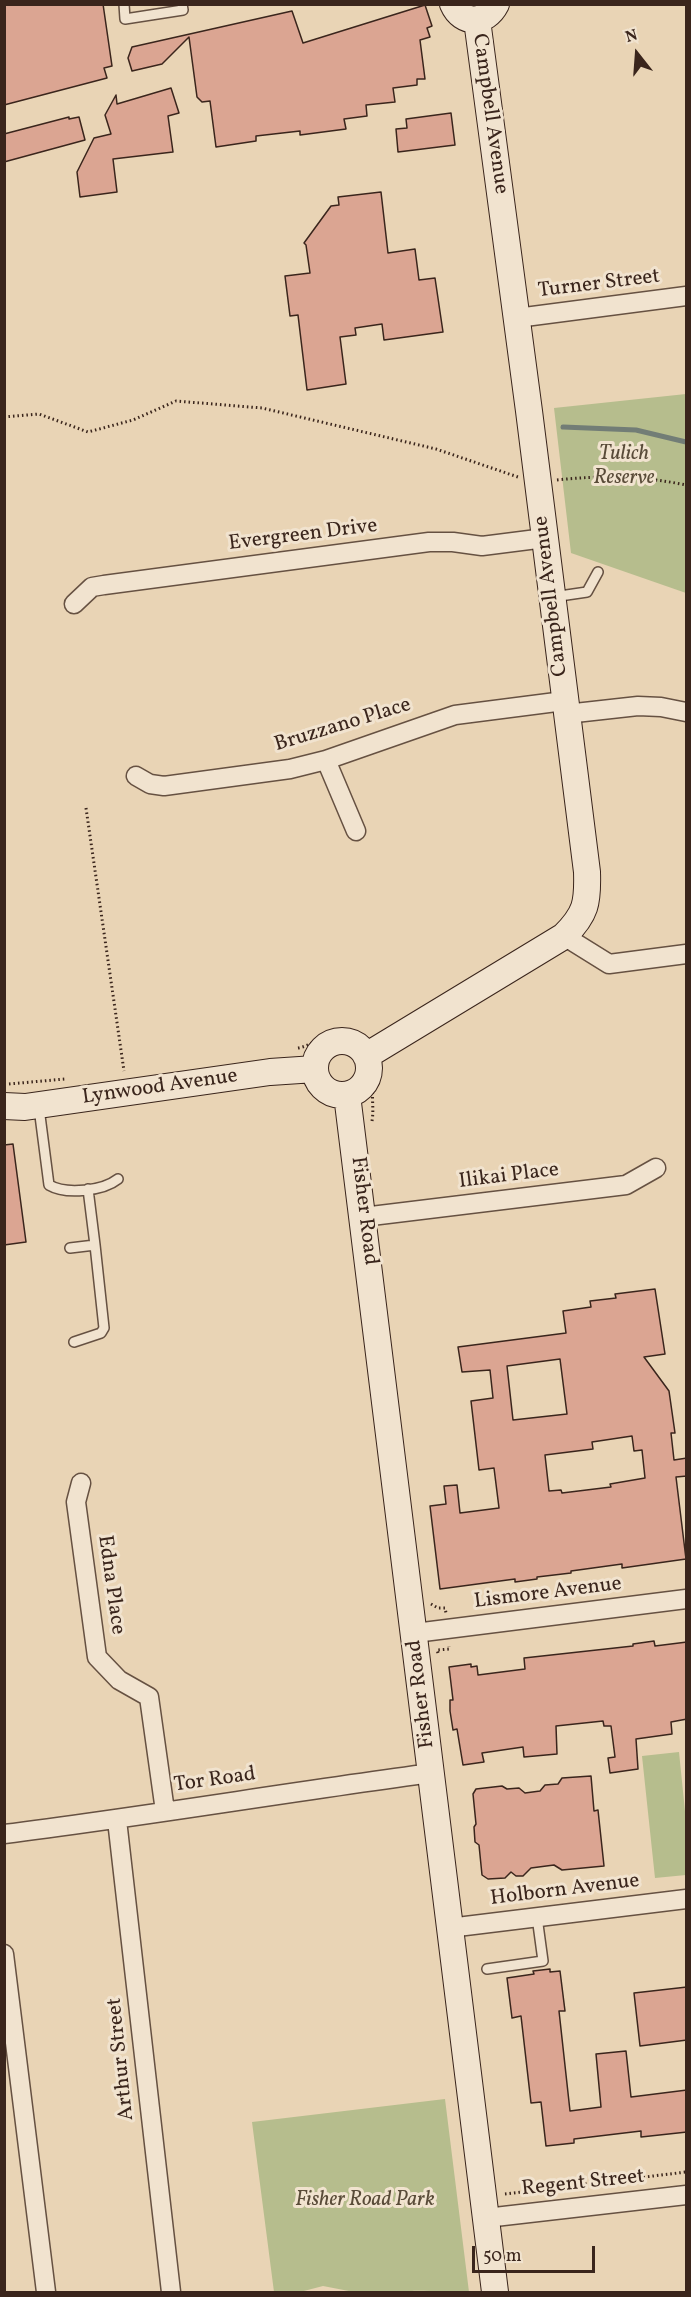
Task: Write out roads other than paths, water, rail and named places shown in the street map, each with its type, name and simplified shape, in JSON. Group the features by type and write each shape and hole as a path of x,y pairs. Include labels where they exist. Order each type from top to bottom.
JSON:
{"main road":[{"path":"453,4 456,12 462,17 486,12"},
{"name":"Campbell Avenue","path":"366,1056 564,936 574,926 585,908 587,887 517,318 486,12"},
{"path":"336,1042 354,1044 366,1056 369,1063 368,1077 360,1089 348,1095 338,1095 322,1086 315,1069 321,1052 336,1042"},
{"name":"Lynwood Avenue","path":"4,1106 38,1106 270,1072 315,1069"},
{"name":"Fisher Road","path":"348,1095 495,2292"}],"street":[{"name":"Turner Street","path":"517,318 687,296"},
{"name":"Evergreen Drive","path":"74,604 92,587 104,585 429,542 453,542 482,546 545,538"},
{"name":"Bruzzano Place","path":"136,776 150,784 164,786 290,769 326,760 455,715 565,707 644,706 687,712"},
{"path":"326,760 356,831"},
{"path":"564,936 609,964 687,954"},
{"name":"Ilikai Place","path":"363,1217 626,1185 656,1168"},
{"name":"Edna Place","path":"81,1483 76,1502 97,1657 119,1680 149,1697 165,1810"},
{"name":"Lismore Avenue","path":"415,1634 687,1599"},
{"name":"Tor Road","path":"4,1834 117,1820 165,1810 432,1773"},
{"name":"Arthur Street","path":"117,1820 171,2292"},
{"name":"Holborn Avenue","path":"449,1928 687,1899"},
{"path":"4,1954 46,2292"},
{"name":"Regent Street","path":"486,2218 687,2195"}],"lane":[{"path":"124,4 125,19 183,10 182,4"},
{"path":"552,597 587,592 598,572"},
{"path":"38,1106 49,1185 56,1189 88,1189 110,1186 118,1179"},
{"path":"74,1342 101,1333 104,1328 88,1189"},
{"path":"70,1248 95,1245"},
{"path":"487,1969 543,1961 537,1917"}],"waterway":[{"path":"563,427 636,430 686,442"}],"park label":[{"name":"Tulich Reserve","path":"624,467"},
{"name":"Fisher Road Park","path":"365,2201"}]}
